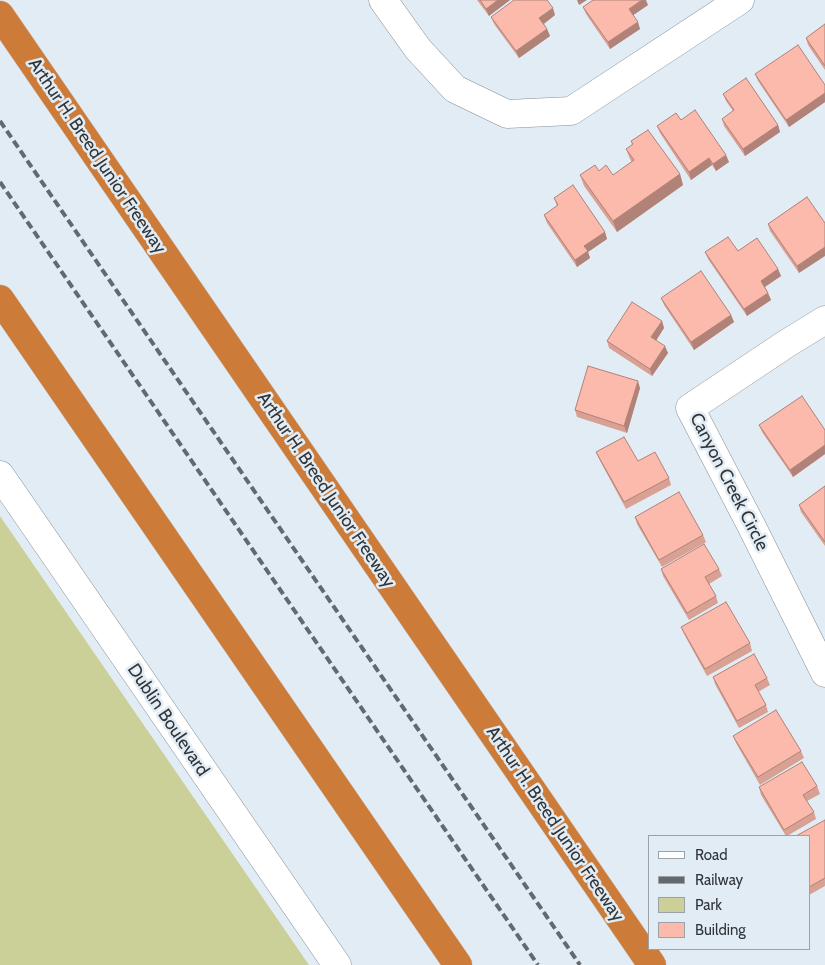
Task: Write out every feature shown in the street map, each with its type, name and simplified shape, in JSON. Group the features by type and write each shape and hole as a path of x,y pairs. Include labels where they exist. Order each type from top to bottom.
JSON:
{"highway":[{"name":"Arthur H. Breed Junior Freeway","path":"0,15 652,965"},
{"path":"0,299 458,965"}],"street":[{"path":"383,0 418,50 455,89 507,114 571,111 729,3"},
{"name":"Canyon Creek Circle","path":"825,320 690,408 825,673"},
{"name":"Dublin Boulevard","path":"0,475 337,965"}],"green space":[{"path":"0,516 110,676 309,965 0,965"}],"building":[{"path":"480,0 498,0 486,9"},
{"path":"514,0 547,0 553,8 539,18 547,29 516,51 491,17"},
{"path":"593,0 642,0 629,9 638,22 608,42 583,7"},
{"path":"825,24 825,66 806,38"},
{"path":"798,45 825,85 825,93 786,120 755,74"},
{"path":"746,78 778,125 743,149 722,119 734,110 723,94"},
{"path":"695,110 726,155 713,164 709,158 689,172 657,126 676,113 681,120"},
{"path":"648,130 680,174 613,221 580,175 595,165 599,171 606,165 613,175 634,160 626,149 633,144 631,141"},
{"path":"573,185 605,232 584,246 588,251 575,260 544,215 558,205 554,198"},
{"path":"807,197 825,223 825,247 797,266 768,224"},
{"path":"728,237 738,251 757,238 778,269 761,281 768,293 744,309 705,252"},
{"path":"701,271 731,315 691,342 661,298"},
{"path":"632,302 662,321 651,337 665,346 650,369 607,341"},
{"path":"588,366 638,381 624,426 575,410"},
{"path":"802,396 825,430 825,445 790,470 759,425"},
{"path":"624,437 638,461 655,452 669,478 624,502 596,452"},
{"path":"825,486 825,542 799,505"},
{"path":"679,492 703,535 659,560 635,517"},
{"path":"704,544 719,569 705,577 716,596 687,613 661,569"},
{"path":"726,602 750,643 705,669 681,627"},
{"path":"754,654 767,678 755,685 766,705 737,721 713,677"},
{"path":"776,710 801,751 758,777 733,736"},
{"path":"802,762 817,786 803,795 814,812 784,830 759,787"},
{"path":"825,820 825,878 810,886 810,835 798,835"}],"railway":[{"path":"0,121 580,965"},
{"path":"0,182 538,965"}]}
